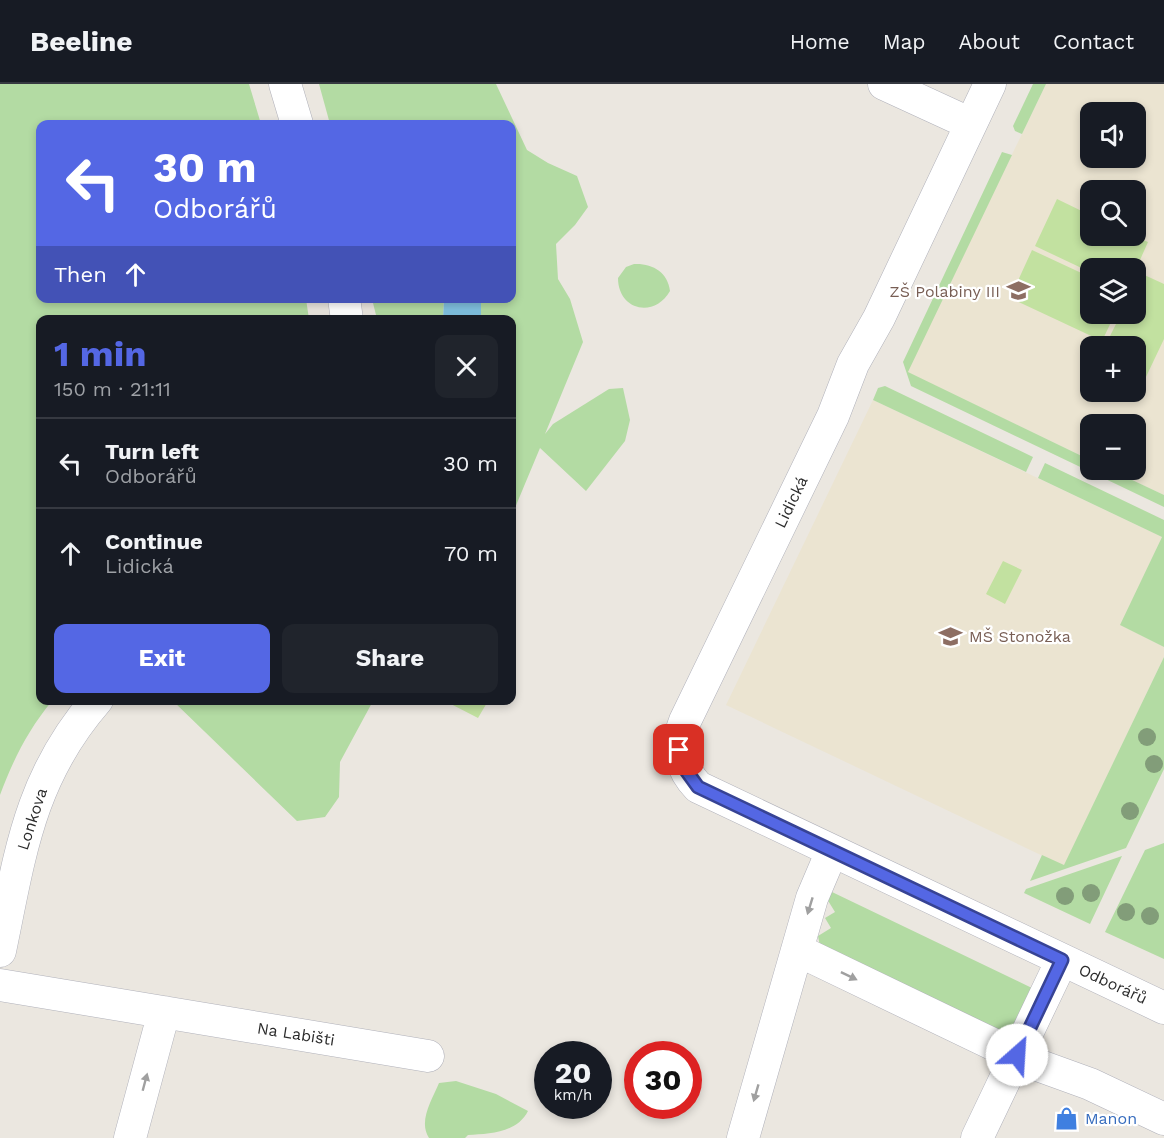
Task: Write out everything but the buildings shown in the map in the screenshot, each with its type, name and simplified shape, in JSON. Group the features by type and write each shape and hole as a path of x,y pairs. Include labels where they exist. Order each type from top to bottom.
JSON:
{"street":[{"path":"285,84 296,120"},
{"path":"884,84 971,124"},
{"name":"Lidická","path":"832,851 698,787 691,780 680,758 681,731 833,416 853,364 879,318 990,84"},
{"name":"Lonkova","path":"0,951 20,853 33,806 65,742 93,705"},
{"path":"743,1138 796,950 818,882 832,851"},
{"name":"Odborářů","path":"832,851 1164,1008"},
{"path":"796,950 1017,1055 1090,1084 1164,1119"},
{"name":"Odborářů","path":"977,1138 1062,960"},
{"name":"Na Labišti","path":"0,985 428,1056"},
{"path":"130,1138 164,1012"}],"shaded area":[{"name":"ZŠ Polabiny III","path":"1046,84 1164,84 1164,495 1132,480 1146,480 1146,414 1080,414 1080,455 907,372"},
{"name":"MŠ Stonožka","path":"873,400 1162,537 1121,625 1164,647 1164,657 1064,866 726,705"}],"green space":[{"path":"0,84 249,84 260,120 36,120 36,303 307,303 308,315 36,315 36,705 49,705 22,746 0,795"},
{"path":"319,84 496,84 513,120 329,120"},
{"path":"1033,84 1046,84 1022,134 1015,131 1013,126"},
{"path":"516,127 527,150 548,163 577,176 588,207 575,225 556,244 558,279 570,299 583,342 545,434 553,424 609,389 623,388 630,420 625,441 586,491 540,448 516,505 516,315 481,315 481,303 516,303"},
{"path":"1002,152 1012,155 908,372 1080,455 1080,467 911,386 903,362"},
{"path":"1057,199 1080,210 1080,246 1146,246 1146,241 1148,242 1141,258 1080,258 1080,267 1035,246"},
{"path":"1032,250 1080,272 1080,324 1110,324 1104,336 1091,336 1010,298"},
{"path":"634,264 653,267 662,274 669,284 670,291 663,300 647,308 630,304 624,297 618,278 626,267"},
{"path":"1146,276 1164,284 1164,339 1146,377 1146,336 1110,336 1116,324 1146,324"},
{"path":"373,303 444,303 443,315 376,315"},
{"path":"885,386 1033,457 1026,472 873,400 878,388"},
{"path":"1045,463 1164,520 1164,647 1120,625 1162,537 1038,478"},
{"path":"1108,480 1132,480 1164,495 1164,507"},
{"path":"1003,561 1022,570 1005,604 986,594"},
{"path":"1164,657 1164,769 1126,848 1030,881 1042,855 1064,865"},
{"path":"177,705 371,705 340,762 339,797 325,817 297,821"},
{"path":"453,705 486,705 478,718"},
{"path":"1164,843 1164,959 1105,932 1145,850"},
{"path":"1122,856 1090,924 1024,893 1026,889"},
{"path":"832,892 1034,989 1012,1032 1008,1035 820,946 818,936 831,928 825,918 835,912 827,899"},
{"path":"456,1081 496,1094 528,1111 517,1124 502,1131 468,1135 465,1138 429,1138 425,1118 439,1083"}],"water":[{"path":"444,303 481,303 481,315 443,315"}],"place":[{"name":"ZŠ Polabiny III","path":"1018,291"},
{"name":"MŠ Stonožka","path":"951,636"},
{"name":"Manon","path":"1067,1118"}],"route":[{"path":"679,750 685,769 698,787 1062,960 1017,1055"}]}
